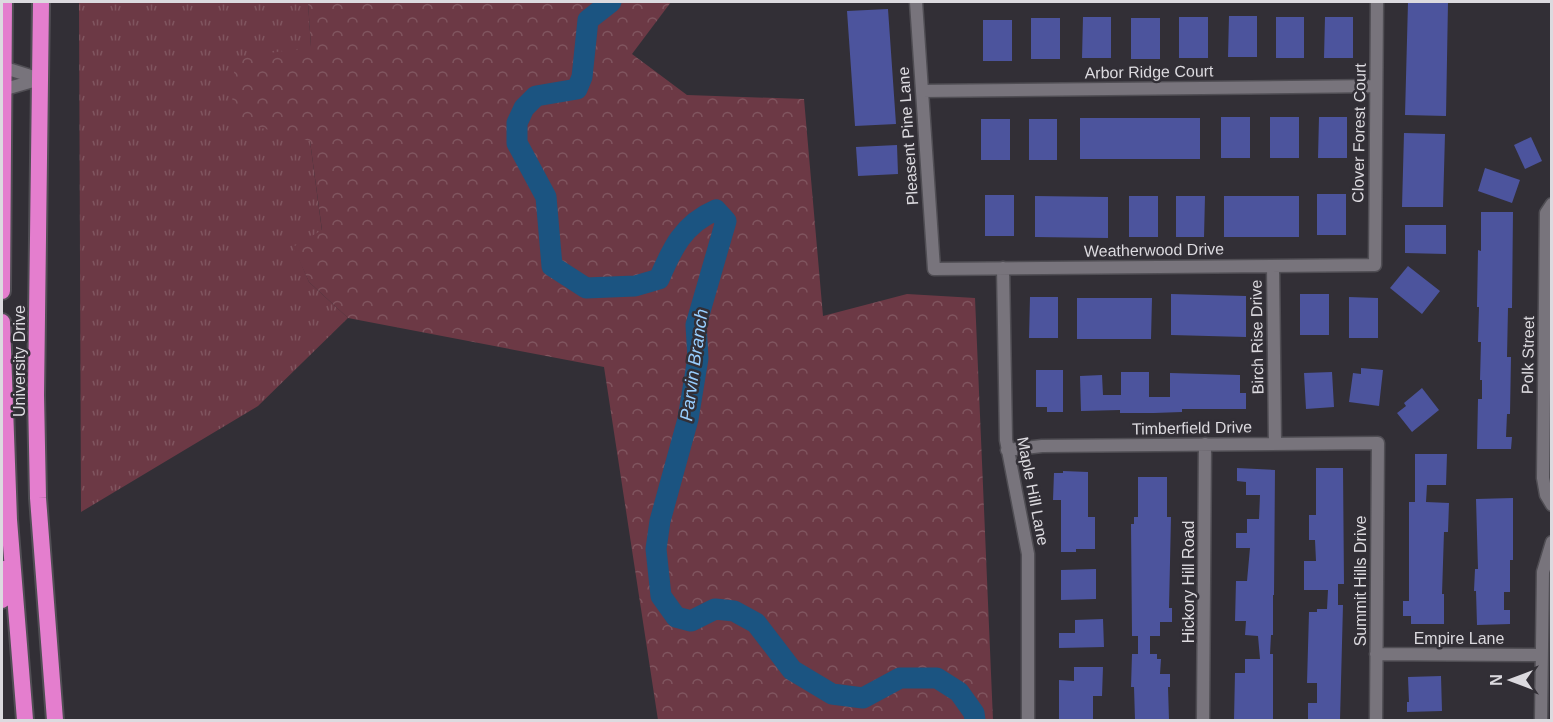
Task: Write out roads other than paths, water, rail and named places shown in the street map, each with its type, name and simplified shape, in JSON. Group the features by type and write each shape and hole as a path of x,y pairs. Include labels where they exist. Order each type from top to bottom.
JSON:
{"highway":[{"path":"2,291 4,2"},
{"name":"University Drive","path":"41,2 36,395 38,498 55,720"},
{"path":"2,322 3,443 25,720"},
{"path":"2,600 9,520"}],"street":[{"name":"Pleasent Pine Lane","path":"916,2 933,269"},
{"name":"Clover Forest Court","path":"1375,265 1377,2"},
{"path":"3,67 40,79"},
{"path":"3,90 40,79"},
{"name":"Arbor Ridge Court","path":"922,91 1376,86"},
{"name":"Polk Street","path":"1551,204 1546,213 1548,347 1543,478 1546,495 1551,505"},
{"name":"Weatherwood Drive","path":"933,269 1375,265"},
{"name":"Birch Rise Drive","path":"1273,266 1275,444"},
{"name":"Maple Hill Lane","path":"1003,268 1004,419 1007,450 1028,554 1028,720"},
{"name":"Timberfield Drive","path":"1007,450 1042,446 1378,443"},
{"name":"Summit Hills Drive","path":"1376,720 1378,443"},
{"name":"Hickory Hill Road","path":"1203,720 1205,444"},
{"path":"1541,720 1543,572 1551,542"},
{"name":"Empire Lane","path":"1376,654 1541,655"}],"waterway":[{"name":"Parvin Branch","path":"611,2 588,20 582,77 577,89 536,96 524,108 517,123 517,143 546,197 552,266 586,288 635,286 659,279 680,238 695,222 716,210 726,221 696,325 698,358 688,419 660,521 656,549 661,596 676,617 691,621 715,609 734,611 756,623 792,670 832,694 863,698 900,678 937,678 959,692 974,713 975,720"}]}
